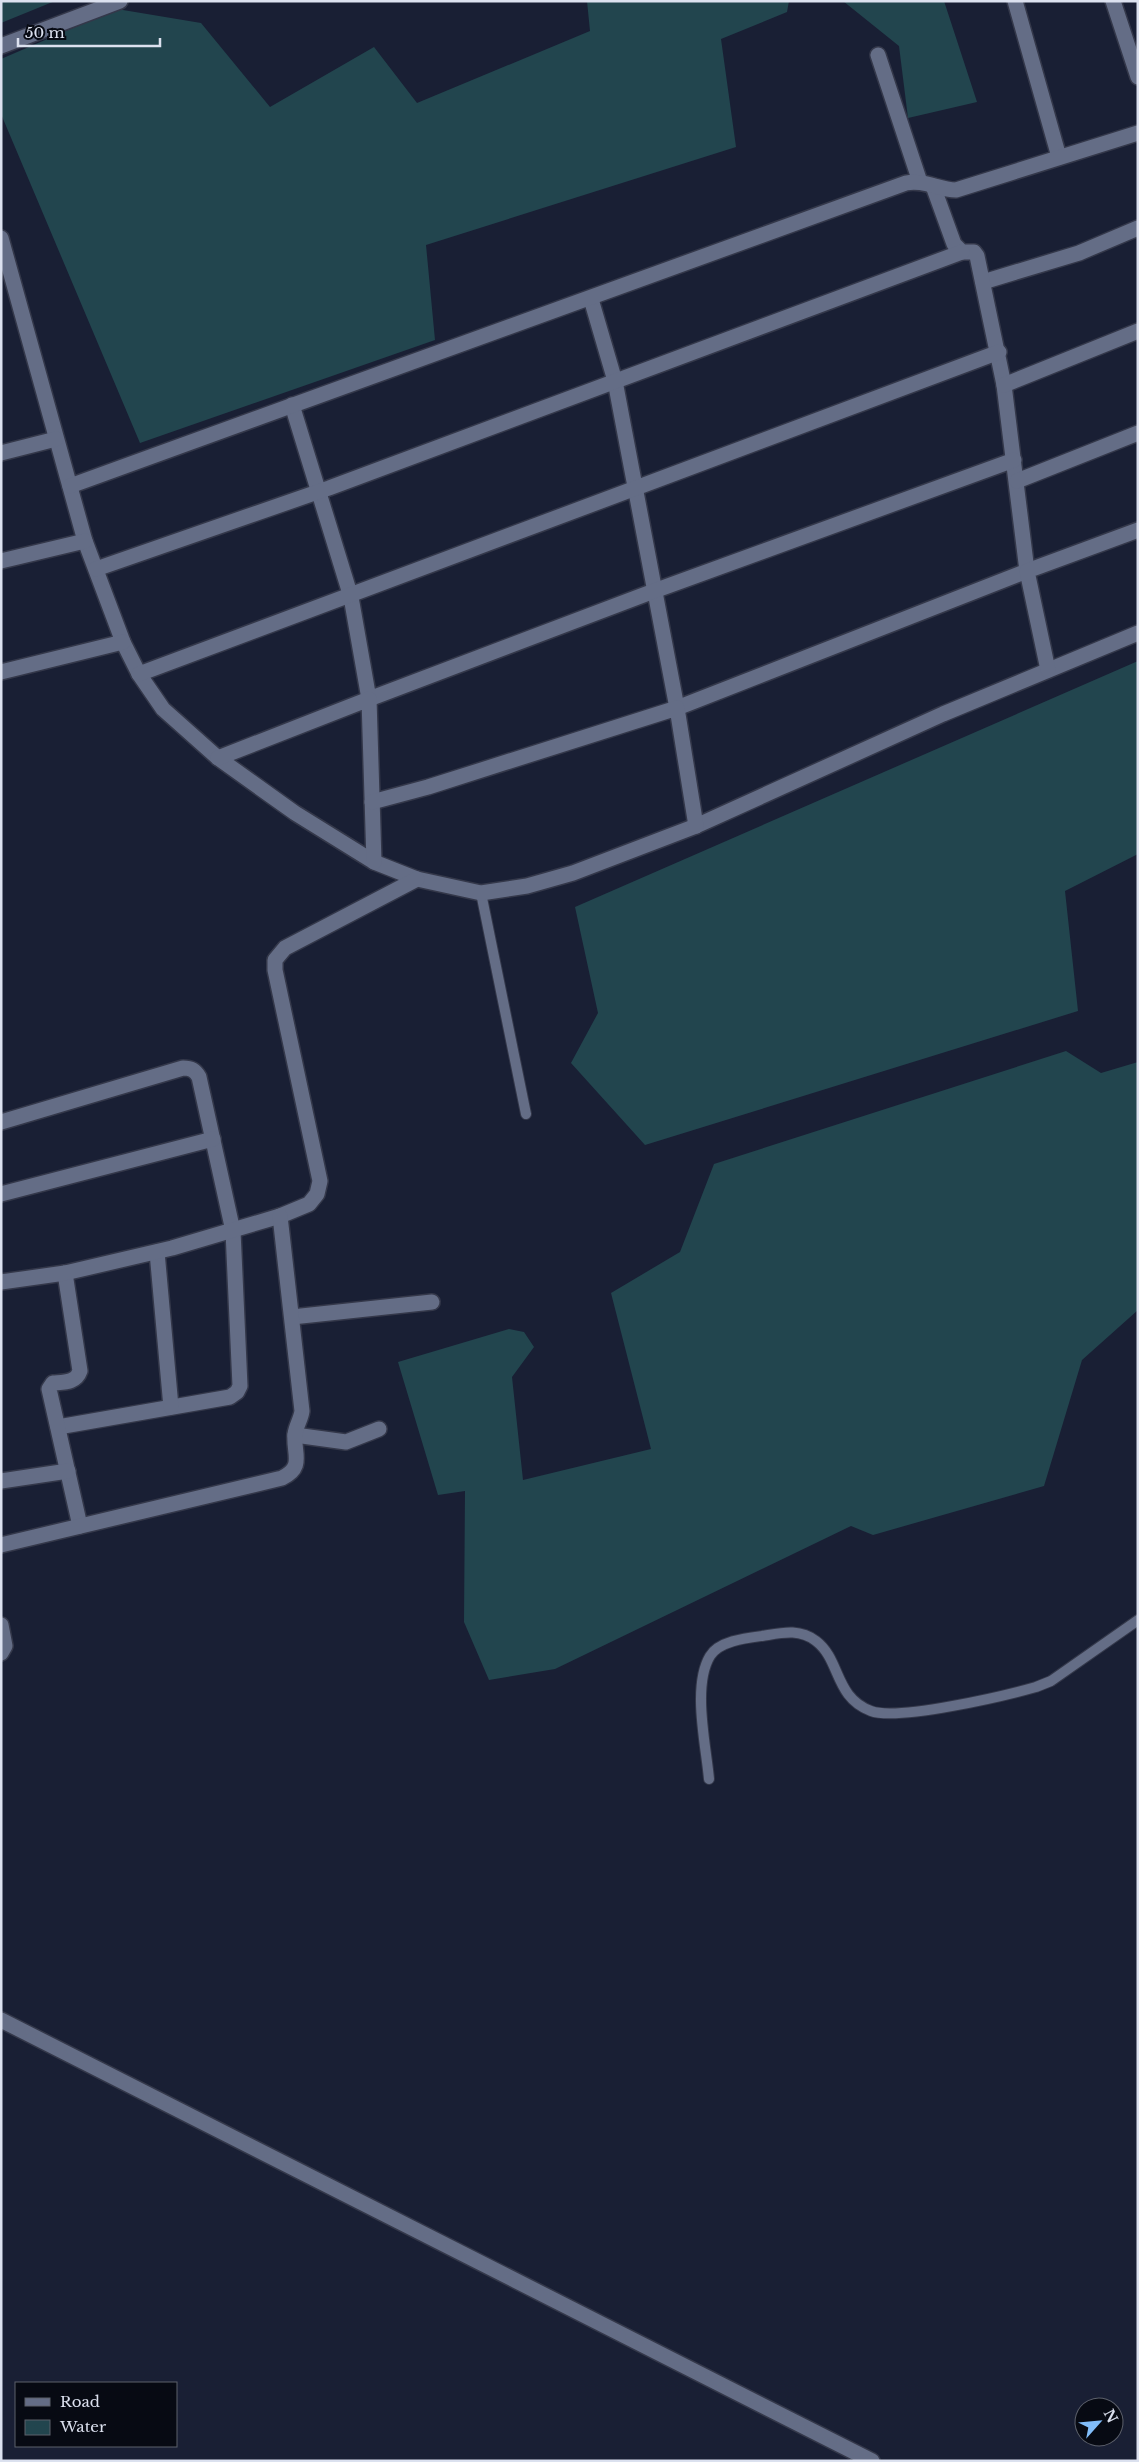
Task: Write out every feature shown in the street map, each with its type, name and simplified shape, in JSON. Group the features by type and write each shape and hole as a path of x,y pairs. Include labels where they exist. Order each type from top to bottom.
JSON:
{"street":[{"path":"1,46 120,1"},
{"path":"1015,1 1059,157"},
{"path":"1113,1 1132,40 1138,77"},
{"path":"878,56 926,184 954,244 962,252"},
{"path":"70,486 906,183 926,184 944,190 956,190 1138,133"},
{"path":"983,282 1078,253 1138,228"},
{"path":"1,238 85,541 122,642 139,674 163,709 218,758 295,812 374,862 417,879 481,893 527,886 572,872 696,826 943,714 1138,633"},
{"path":"96,569 319,491 962,252 974,252 977,256 999,352 1027,571 1048,670"},
{"path":"591,298 615,381 677,708 696,826"},
{"path":"1004,385 1138,332"},
{"path":"139,674 351,597 636,487 999,352"},
{"path":"292,405 351,597 369,699 374,862"},
{"path":"1017,481 1138,433"},
{"path":"1,452 56,439"},
{"path":"218,758 654,591 1014,460"},
{"path":"372,802 677,708 1027,571 1138,530"},
{"path":"1,561 85,541"},
{"path":"1,672 122,642"},
{"path":"1,1282 65,1273 157,1252 233,1231 280,1216 309,1204 317,1194 320,1181 275,970 275,960 285,948 417,879"},
{"path":"1,1122 183,1068 190,1068 196,1071 199,1077 233,1231 240,1386 237,1392 230,1397 58,1427"},
{"path":"1,1194 213,1139"},
{"path":"1,1545 282,1478 289,1474 297,1462 295,1435 302,1411 280,1216"},
{"path":"157,1252 171,1407"},
{"path":"65,1273 80,1371 78,1377 50,1385 49,1389 80,1526"},
{"path":"292,1317 432,1302"},
{"path":"295,1435 346,1442 379,1429"},
{"path":"1,1481 68,1471"},
{"path":"1,1625 5,1646 1,1653"},
{"path":"1,2020 872,2461"}],"lane":[{"path":"481,893 526,1114"},
{"path":"709,1779 700,1685 711,1655 733,1640 794,1631 817,1641 829,1659 846,1692 855,1702 872,1711 886,1714 1036,1687 1051,1681 1138,1620"}],"water":[{"path":"1,1 55,1 1,23"},
{"path":"587,1 789,1 787,12 721,39 736,147 426,245 435,340 140,443 1,114 1,59 117,9 201,23 270,107 374,47 417,103 590,31"},
{"path":"843,1 944,1 977,102 908,118 899,46"},
{"path":"1138,661 1138,854 1065,891 1078,1011 645,1145 571,1063 598,1013 575,907"},
{"path":"1066,1051 1101,1073 1138,1062 1138,1310 1082,1360 1044,1486 873,1535 851,1526 555,1669 489,1680 464,1622 465,1491 438,1495 398,1362 509,1329 524,1332 534,1347 512,1377 523,1480 651,1449 611,1293 680,1252 714,1164"}]}
